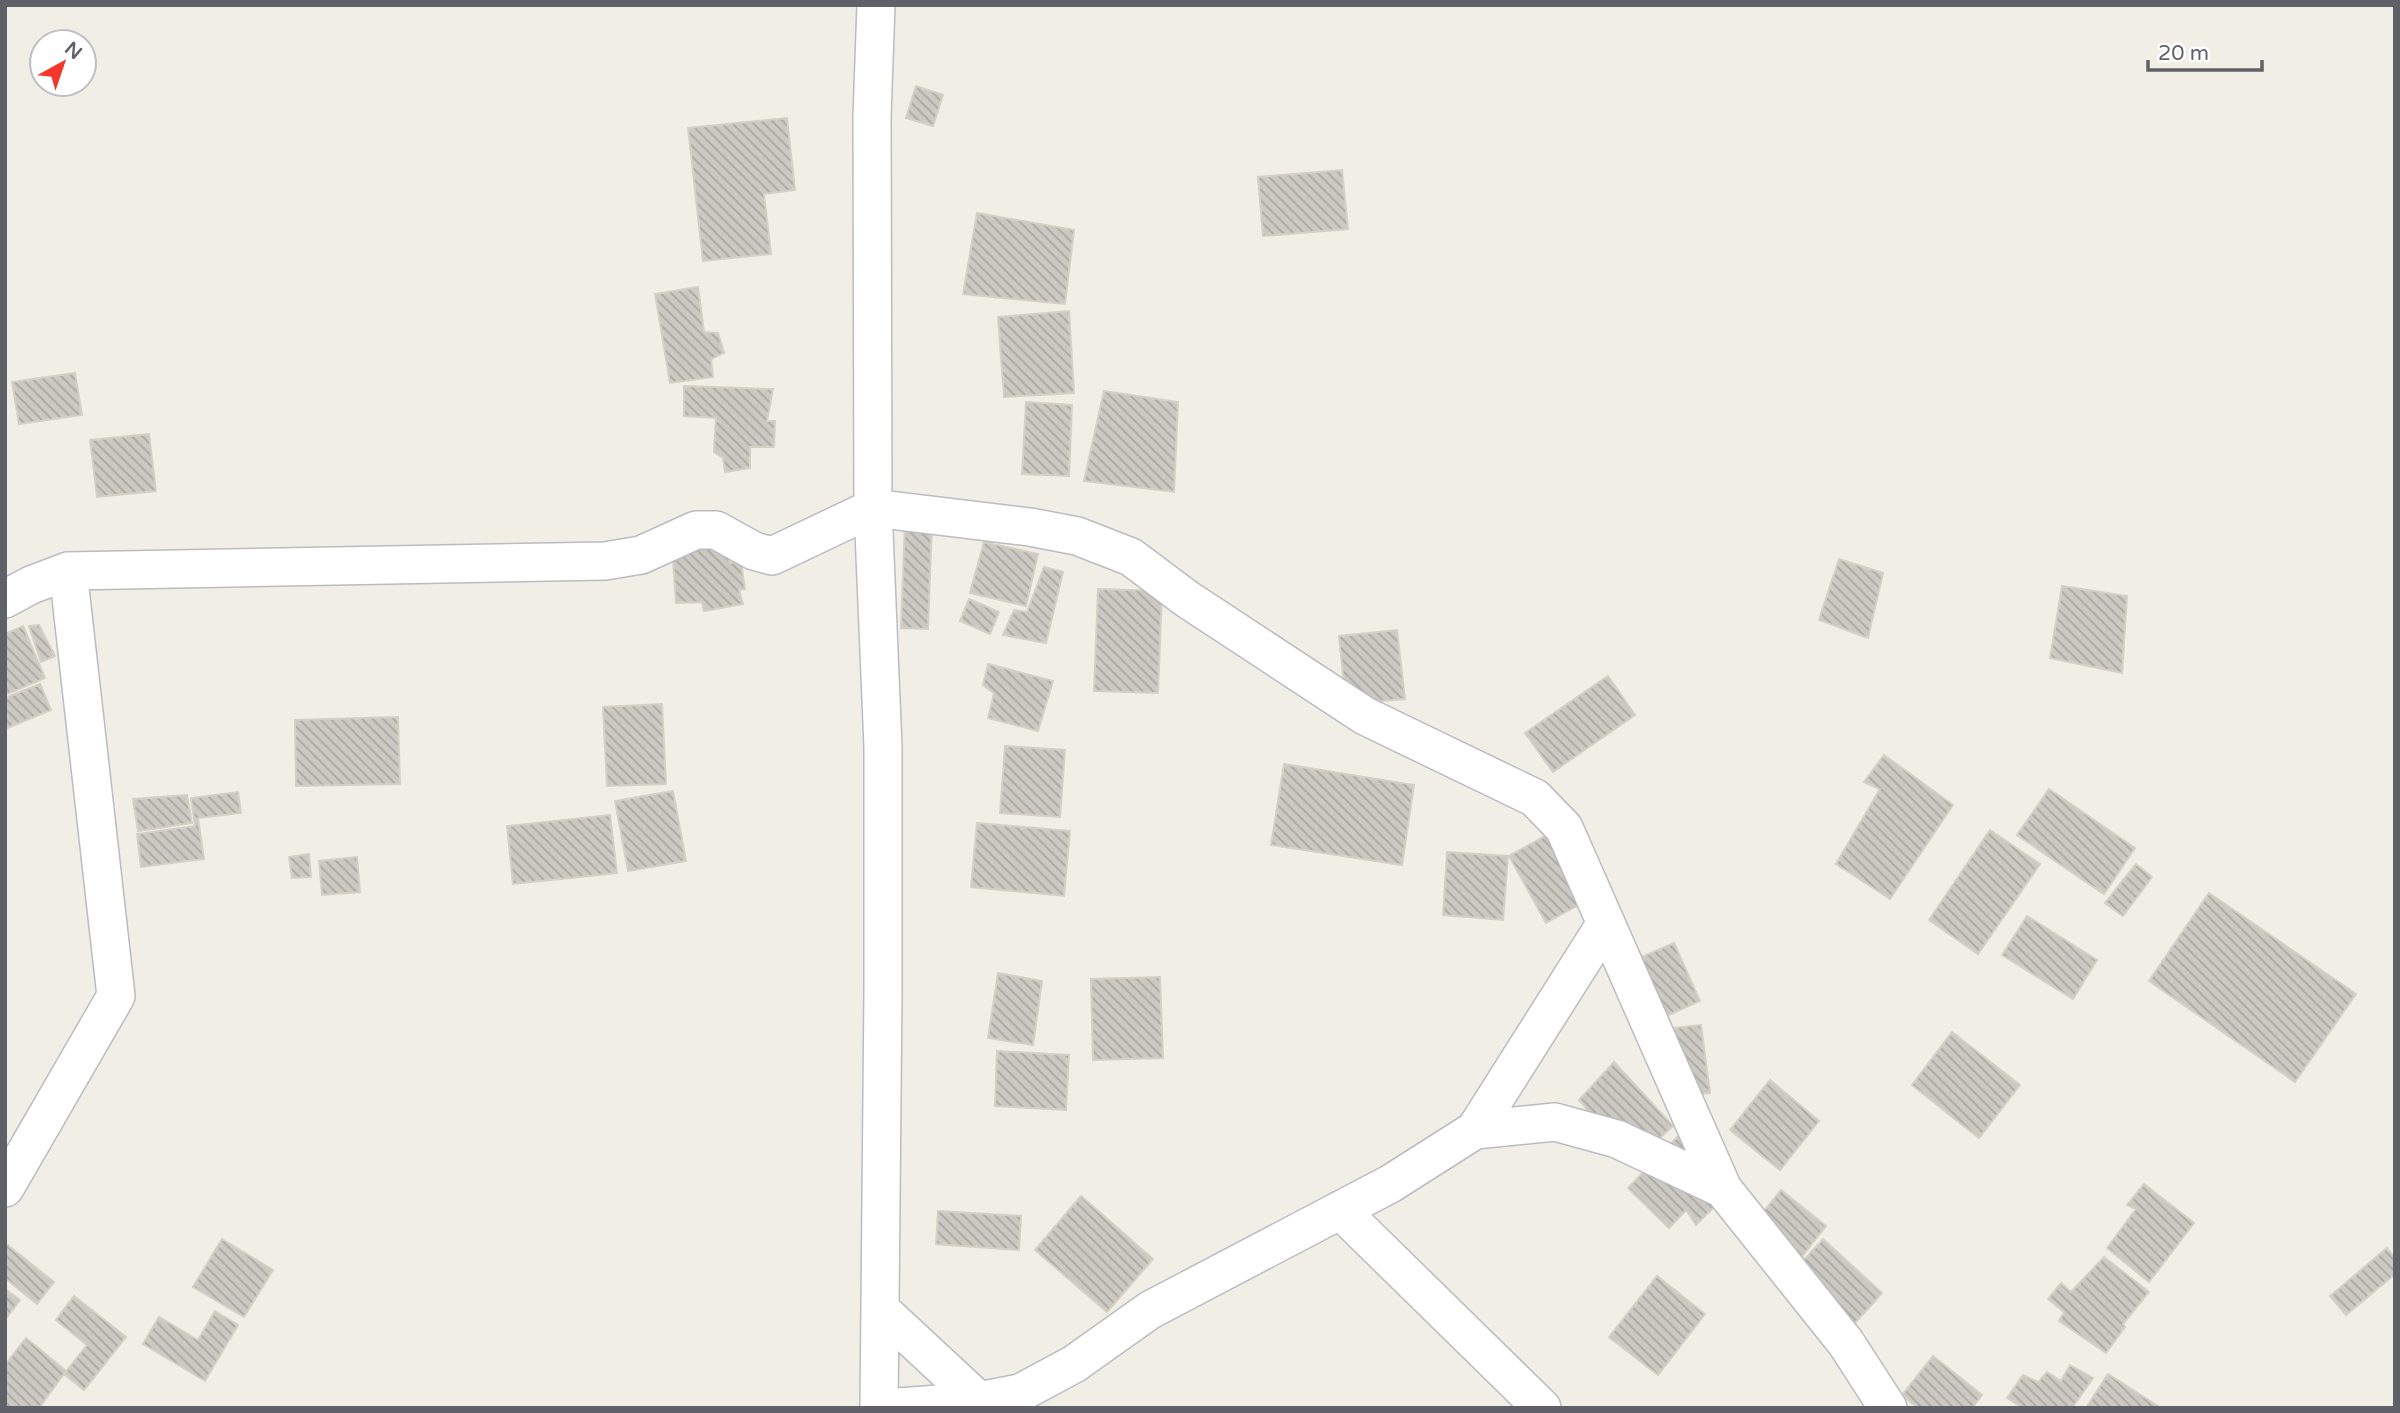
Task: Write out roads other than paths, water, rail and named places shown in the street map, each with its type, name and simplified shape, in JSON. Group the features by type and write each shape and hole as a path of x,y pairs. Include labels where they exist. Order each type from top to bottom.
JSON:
{"street":[{"path":"876,5 872,117 873,508 883,747 879,1408"},
{"path":"5,599 31,585 68,571 605,561 641,555 696,530 716,530 754,551 772,556 873,508 1030,527 1077,536 1130,557 1187,599 1365,716 1535,798 1564,828 1724,1189 1846,1343 1888,1408"},
{"path":"5,1188 116,996 68,571"},
{"path":"885,1408 979,1401 1020,1393 1074,1364 1150,1310 1390,1184 1475,1130 1606,923"},
{"path":"1475,1130 1555,1122 1617,1139 1724,1189"},
{"path":"1340,1210 1542,1408"},
{"path":"880,1309 979,1401"}]}
